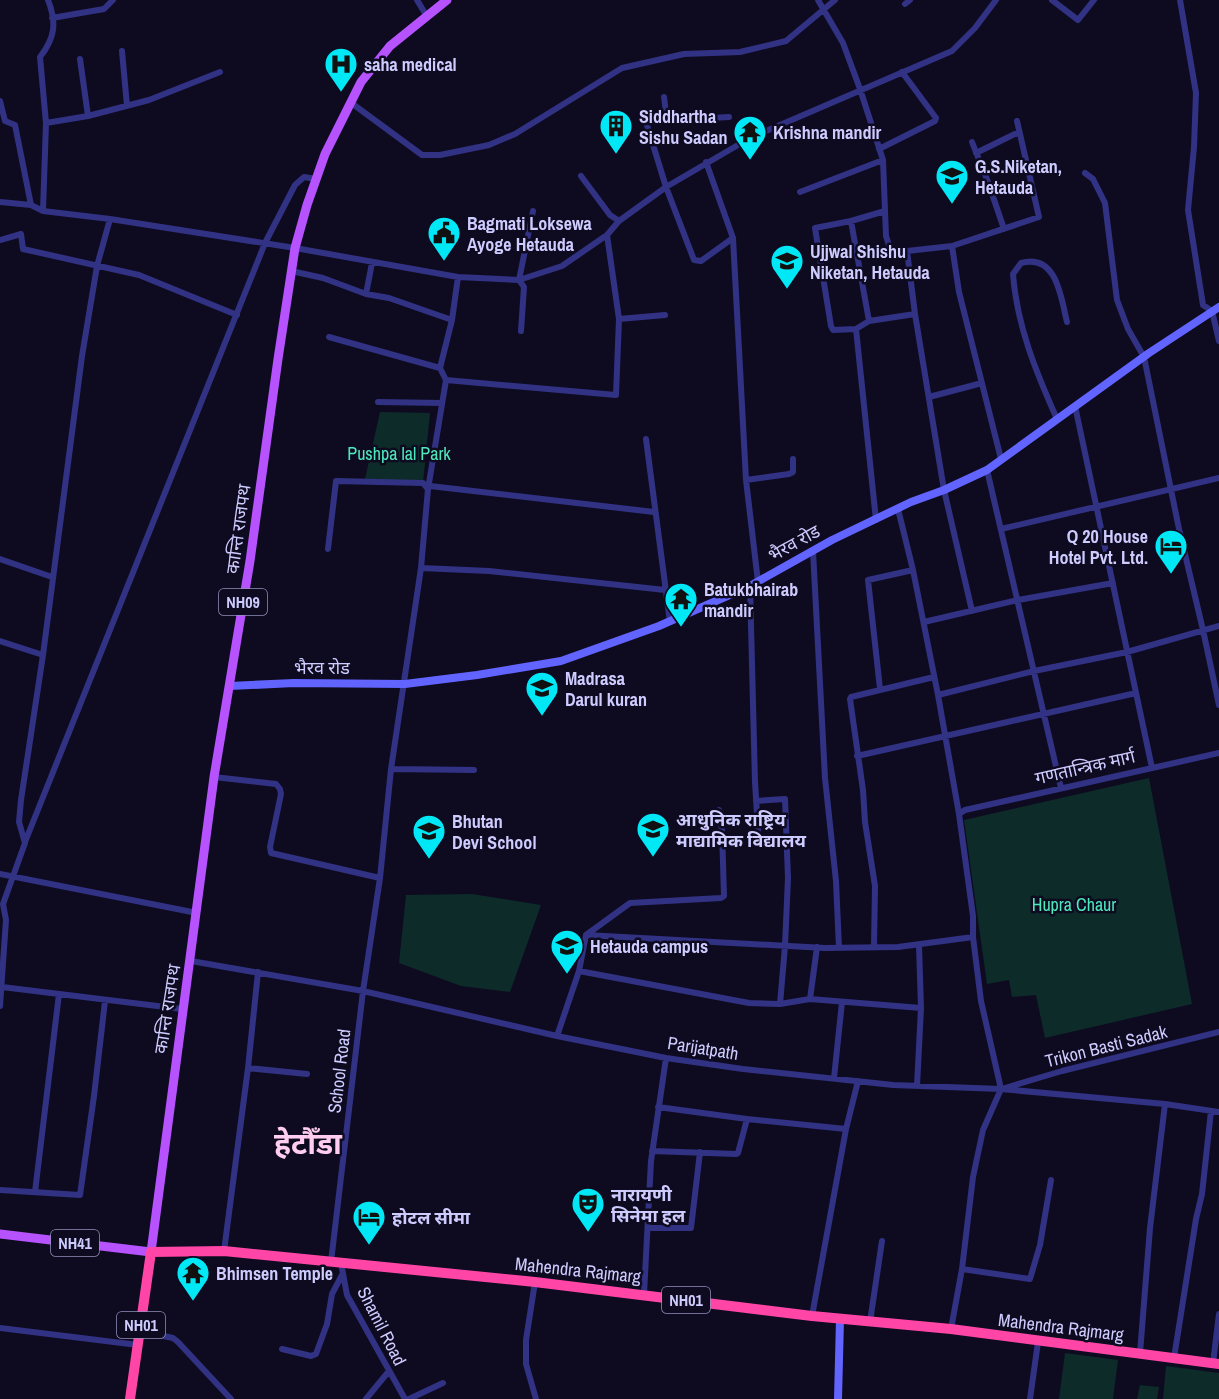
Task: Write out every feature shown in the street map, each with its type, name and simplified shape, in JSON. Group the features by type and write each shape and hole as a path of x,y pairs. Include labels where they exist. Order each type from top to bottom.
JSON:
{"highway":[{"name":"Mahendra Rajmarg","path":"151,1252 224,1251 535,1282 812,1316 951,1329 1038,1342 1216,1363"},
{"name":"NH01","path":"130,1399 151,1252"}],"main road":[{"name":"कान्ति राजपथ","path":"151,1252 214,777 250,561 295,248 316,179 361,82 390,46 447,0"},
{"name":"भैरव रोड","path":"230,686 294,683 405,684 561,661 670,622 754,584 813,550 898,509 987,470 1144,357 1216,309"},
{"name":"NH41","path":"0,1234 151,1252"},
{"path":"838,1399 840,1319"}],"street":[{"path":"43,212 46,123 40,57 51,44 52,18 48,0"},
{"path":"52,18 104,9 113,0"},
{"path":"417,0 426,15"},
{"path":"818,0 843,43 883,160 886,236 890,249 898,252 952,246 1039,217 1017,121"},
{"path":"350,102 422,155 440,155 489,145 515,134 622,68 684,54 740,52 786,40 835,0"},
{"path":"0,202 31,205 43,212 110,219 265,243 458,277 519,280 562,266 607,235 619,222 666,187 750,138 952,51 975,28 996,0"},
{"path":"1052,0 1078,20 1094,0"},
{"path":"1180,0 1196,93 1188,210 1203,305 1216,309 1219,341"},
{"path":"122,51 127,106"},
{"path":"80,59 88,116"},
{"path":"46,123 88,116 149,100 220,72"},
{"path":"879,149 935,121 936,118 902,72"},
{"path":"664,97 667,121"},
{"path":"0,101 5,121 15,124 31,205"},
{"path":"729,117 646,122 666,187 694,260 701,261 733,238"},
{"path":"976,153 1019,132"},
{"path":"972,142 1004,229"},
{"path":"800,192 883,160"},
{"path":"706,162 733,238 754,584 758,830"},
{"path":"1085,173 1093,179 1106,203 1117,300 1128,329 1144,357 1219,705"},
{"path":"581,176 610,215 619,222"},
{"path":"0,1006 6,920 2,906 12,877 265,243 295,185 304,177 316,179"},
{"path":"521,331 524,287 519,280 533,212"},
{"path":"885,212 815,228 831,326 833,330 856,329 869,321 915,314"},
{"path":"25,843 19,822 44,655 77,385 97,266 110,219"},
{"path":"851,221 869,321"},
{"path":"0,240 21,234 23,249 139,275 237,315"},
{"path":"458,277 452,320 440,368 446,380 616,395 619,318 607,235"},
{"path":"952,246 959,292 1000,459"},
{"path":"907,251 944,490 972,611"},
{"path":"1057,419 1034,366 1020,319 1013,274 1021,263 1036,262 1054,275 1067,322"},
{"path":"366,294 372,263"},
{"path":"291,271 323,278 366,294 389,298 452,320"},
{"path":"619,318 665,315"},
{"path":"856,329 876,521"},
{"path":"329,337 440,368"},
{"name":"School Road","path":"336,1262 363,991 380,878 391,769 421,568 429,487 446,380"},
{"path":"929,397 982,383"},
{"path":"378,402 442,403"},
{"path":"1076,406 1152,768"},
{"path":"646,439 670,622"},
{"path":"746,480 789,474 793,471 793,459"},
{"path":"987,470 1061,788"},
{"path":"1001,529 1219,478"},
{"path":"328,549 336,481 423,483 429,487 654,512"},
{"path":"898,509 939,695 959,814 981,1001 1001,1089 983,1130 973,1177 963,1269 951,1329"},
{"path":"813,550 825,778 836,881 840,948"},
{"path":"0,559 52,578"},
{"path":"421,568 489,571 665,590"},
{"path":"880,689 868,580 913,570"},
{"path":"924,622 1018,600 1113,583"},
{"path":"939,695 1034,671 1127,652 1219,626"},
{"path":"0,641 44,655"},
{"path":"874,947 875,886 850,699 880,689 934,677"},
{"path":"857,756 1136,693"},
{"name":"गणतान्त्रिक मार्ग","path":"959,814 965,810 1219,753"},
{"path":"391,769 474,770"},
{"path":"214,777 276,784 280,789 271,853 380,878"},
{"path":"756,801 785,799 788,878 780,1004"},
{"path":"557,1036 579,970 586,935 630,903 724,896 719,810"},
{"path":"0,874 197,913"},
{"path":"586,935 711,944 818,948 919,945 973,937"},
{"path":"917,1086 921,1008 919,945"},
{"path":"810,999 818,948"},
{"name":"Parijatpath","path":"191,961 363,991 557,1036 666,1058 742,1069 858,1081 1001,1089 1165,1104 1219,1112"},
{"path":"579,970 749,1003 780,1004 810,999 921,1008"},
{"path":"224,1251 258,972"},
{"path":"2,987 182,1009"},
{"path":"35,1192 59,994"},
{"path":"0,1190 80,1195 105,1001"},
{"path":"834,1078 842,1002"},
{"name":"Trikon Basti Sadak","path":"1001,1089 1219,1032"},
{"path":"644,1294 652,1151 666,1058"},
{"path":"248,1068 307,1074"},
{"path":"812,1316 846,1129 858,1081"},
{"path":"1140,1353 1150,1228 1165,1104"},
{"path":"658,1107 846,1129"},
{"path":"1174,1358 1202,1194 1210,1111"},
{"path":"652,1151 738,1153 747,1119"},
{"path":"648,1228 691,1228 700,1152"},
{"path":"963,1269 1030,1279 1040,1245 1051,1180"},
{"path":"870,1322 882,1241"},
{"name":"Shamil Road","path":"336,1262 347,1295 407,1399"},
{"path":"282,1349 311,1356 316,1354 327,1324 332,1294 342,1275"},
{"path":"535,1282 526,1340 526,1364 536,1399"},
{"path":"1216,1363 1219,1314"},
{"path":"0,1328 138,1345"},
{"path":"140,1331 173,1338 231,1399"},
{"path":"1030,1399 1038,1342"},
{"path":"366,1399 389,1371"},
{"path":"407,1399 443,1383"}],"green space":[{"name":"Pushpa lal Park","path":"380,412 430,413 423,483 365,479"},
{"name":"Hupra Chaur","path":"1149,778 1192,1004 1045,1038 1036,995 1012,997 1009,980 987,984 964,820"},
{"path":"472,894 541,905 510,992 461,986 399,963 406,895"},
{"path":"1065,1353 1118,1360 1113,1399 1059,1399"},
{"path":"1166,1366 1219,1373 1219,1399 1163,1399"},
{"path":"1140,1385 1159,1387 1157,1399 1137,1399"}],"place":[{"name":"saha medical","path":"341,93"},
{"name":"Siddhartha Sishu Sadan","path":"616,155"},
{"name":"Krishna mandir","path":"750,161"},
{"name":"G.S.Niketan, Hetauda","path":"952,205"},
{"name":"Bagmati Loksewa Ayoge Hetauda","path":"444,262"},
{"name":"Ujjwal Shishu Niketan, Hetauda","path":"787,290"},
{"name":"Q 20 House Hotel Pvt. Ltd.","path":"1171,575"},
{"name":"Batukbhairab mandir","path":"681,628"},
{"name":"Madrasa Darul kuran","path":"542,717"},
{"name":"आधुनिक राष्ट्रिय माद्यामिक विद्यालय","path":"653,858"},
{"name":"Bhutan Devi School","path":"429,860"},
{"name":"Hetauda campus","path":"567,975"},
{"name":"नारायणी सिनेमा हल","path":"588,1233"},
{"name":"होटल सीमा","path":"369,1246"},
{"name":"Bhimsen Temple","path":"193,1302"}],"district":[{"name":"हेटौँडा","path":"308,1143"}]}
